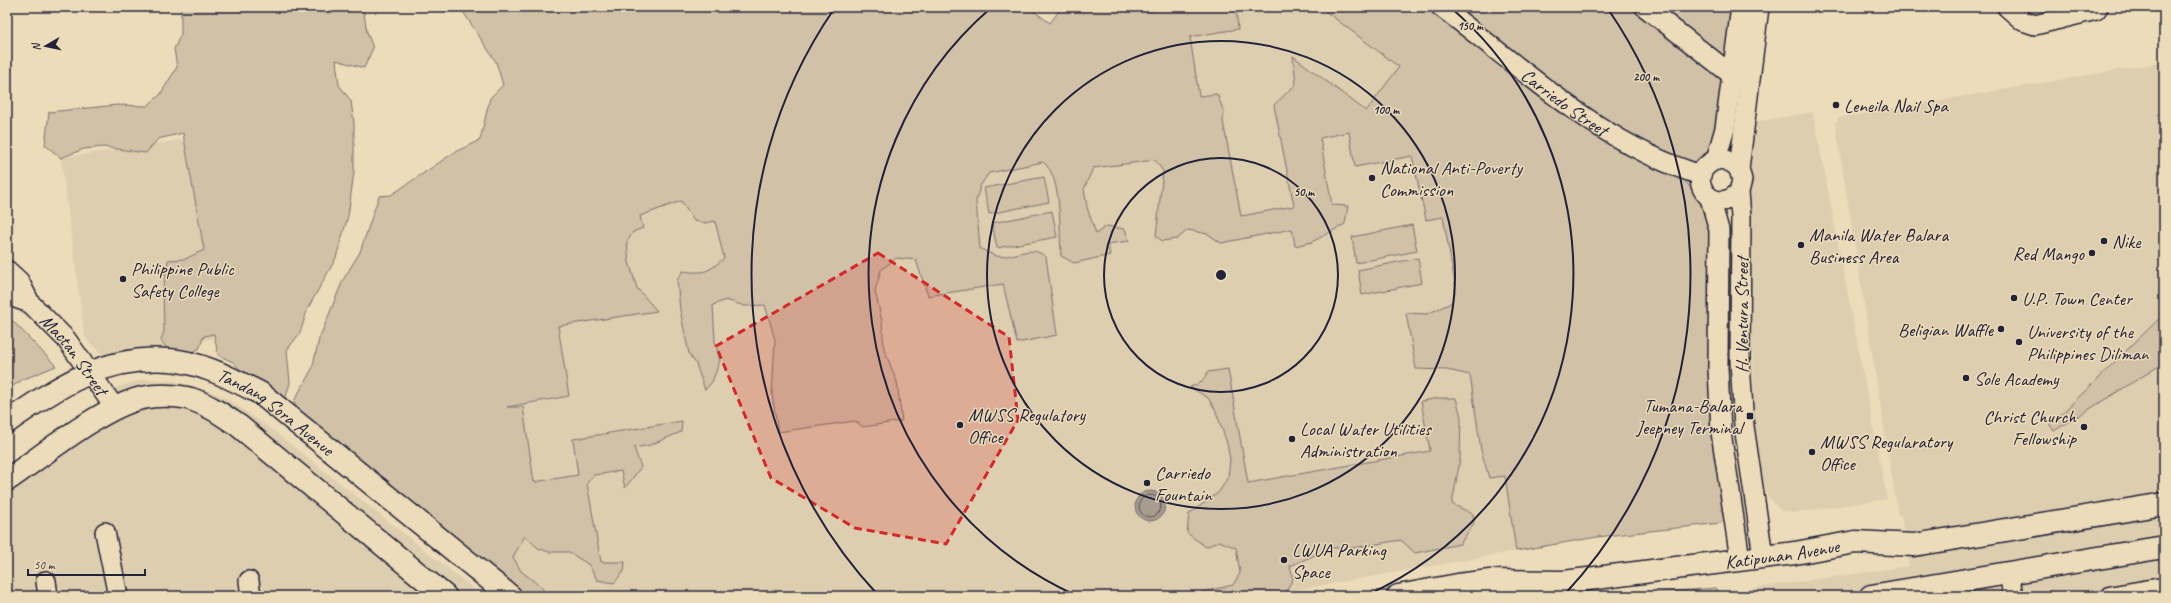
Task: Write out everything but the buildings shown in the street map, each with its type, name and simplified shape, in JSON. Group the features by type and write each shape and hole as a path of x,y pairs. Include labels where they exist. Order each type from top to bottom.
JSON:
{"main road":[{"name":"Tandang Sora Avenue","path":"7,422 54,389 90,371 111,364 140,360 170,360 224,375 260,393 510,596"},
{"name":"Tandang Sora Avenue","path":"7,480 115,408 143,398 164,396 190,399 211,407 239,426 445,596"},
{"name":"Katipunan Avenue","path":"1398,596 1458,585 1490,581 1557,582 1763,556 1855,542 1914,545 2164,504"},
{"path":"1871,596 2164,547"},
{"path":"1508,596 1557,582"}],"street":[{"name":"Carriedo Street","path":"1441,7 1587,117 1633,147 1680,168 1701,175"},
{"path":"1645,7 1740,77"},
{"path":"1738,169 1729,161 1716,160 1706,165 1701,175 1702,188 1710,198 1716,200 1729,200 1739,192 1742,180 1738,169 1741,7"},
{"path":"1716,160 1759,7"},
{"path":"2007,7 2023,21 2035,25 2096,10 2098,7"},
{"name":"H. Ventura Street","path":"1739,192 1741,217 1740,361 1743,410 1763,556"},
{"name":"H. Ventura Street","path":"1710,198 1719,230 1718,368 1721,426 1740,559"},
{"name":"Mactan Street","path":"10,288 30,303 66,339 115,408"},
{"path":"105,532 118,596"},
{"path":"2009,572 2013,596"},
{"path":"2111,596 2164,588"}],"highlighted area":[{"path":"878,253 1009,337 1018,420 946,544 855,528 771,478 716,346"}],"shaded area":[{"path":"181,7 363,7 367,32 373,48 364,68 336,60 339,85 351,101 354,123 354,172 348,216 336,258 308,308 300,333 287,350 290,383 284,403 246,376 233,362 218,355 214,334 204,336 199,349 190,353 169,353 161,340 164,331 163,289 168,260 185,259 204,250 183,133 158,139 146,153 103,147 84,149 61,158 45,145 49,112 117,105 147,106 160,95 177,67 174,49 181,34"},
{"path":"460,7 1028,7 1050,23 1062,7 1147,7 1150,12 1161,7 1236,7 1238,29 1190,37 1199,96 1217,94 1224,112 1223,121 1241,216 1294,206 1274,105 1296,84 1293,56 1366,111 1399,67 1320,7 1735,7 1715,143 1698,162 1684,162 1678,174 1690,187 1700,202 1713,235 1730,516 1721,523 1597,537 1516,551 1505,476 1489,478 1481,450 1470,375 1447,370 1416,369 1406,313 1427,314 1451,303 1456,289 1443,217 1426,220 1412,156 1355,167 1349,132 1320,138 1332,205 1348,206 1345,224 1312,242 1295,246 1292,229 1221,243 1208,234 1188,230 1177,239 1162,241 1156,236 1163,171 1155,160 1093,168 1084,189 1087,207 1096,234 1106,226 1125,229 1129,241 1108,244 1110,255 1074,263 1061,256 1060,220 1057,192 1049,169 1043,162 989,173 980,186 976,201 980,248 997,256 1034,251 1046,257 1057,335 1017,343 1003,284 928,296 916,260 896,258 881,270 875,291 882,321 884,349 897,382 902,421 863,427 855,421 778,432 772,394 775,340 765,305 745,306 726,300 713,305 715,341 720,361 712,382 705,390 696,364 689,354 680,310 677,280 683,271 706,271 724,258 715,221 705,223 694,221 681,201 640,216 643,228 633,232 627,242 629,262 637,288 657,311 558,326 569,396 507,407 523,407 534,482 578,475 573,439 682,421 681,432 650,445 634,448 641,467 625,488 621,471 594,475 587,483 601,562 625,562 624,571 614,583 597,580 589,565 569,552 549,552 538,548 525,536 513,557 521,571 542,588 548,596 521,596 412,504 385,478 359,462 300,417 294,401 312,369 319,339 343,280 360,252 379,196 391,195 455,152 480,140 490,98 503,85 496,62"},
{"path":"1200,7 1427,7 1597,537 1262,596 529,596 491,566 504,407 569,396 540,214 925,130"},
{"name":"University of the Philippines Diliman","path":"2164,62 2164,596 1699,596 1909,566 1901,515 1898,515 1835,122 1838,122 1837,118"},
{"path":"1813,112 1887,499 1792,513 1780,510 1767,496 1762,477 1755,427 1748,233 1753,122"},
{"path":"193,138 221,338 182,342 106,358 85,338 61,158"},
{"path":"1044,177 1049,202 989,214 984,188"},
{"path":"1052,211 1057,237 997,248 992,223"},
{"path":"1412,225 1417,251 1356,263 1352,237"},
{"path":"1418,258 1422,283 1362,295 1358,270"},
{"path":"2164,314 2164,363 2054,431 2050,425"},
{"path":"7,315 56,366 22,380 7,390"},
{"path":"1228,369 1248,483 1430,451 1421,401 1439,398 1456,398 1461,417 1460,460 1452,504 1473,514 1474,523 1460,544 1415,553 1401,540 1352,548 1331,548 1290,566 1293,579 1283,596 1202,596 1202,592 1233,585 1240,573 1236,548 1219,541 1206,547 1187,533 1189,514 1219,492 1228,477 1230,460 1227,443 1215,409 1208,398 1190,387 1202,382 1208,372"},
{"path":"144,379 175,381 221,395 270,428 483,596 7,596 7,487 111,421 115,388"},
{"path":"1716,588 1721,596 1611,596"}],"water":[{"name":"Carriedo Fountain","path":"1150,491 1156,492 1164,500 1164,512 1156,520 1150,521 1144,520 1136,512 1135,506 1136,500 1144,492"}],"place":[{"name":"Leneila Nail Spa","path":"1836,105"},
{"name":"National Anti-Poverty Commission","path":"1372,178"},
{"name":"Nike","path":"2104,241"},
{"name":"Manila Water Balara Business Area","path":"1801,245"},
{"name":"Red Mango","path":"2092,253"},
{"name":"Philippine Public Safety College","path":"123,279"},
{"name":"U.P. Town Center","path":"2014,298"},
{"name":"Beligian Waffle","path":"2001,329"},
{"name":"University of the Philippines Diliman","path":"2019,342"},
{"name":"Sole Academy","path":"1966,378"},
{"name":"Tumana-Balara Jeepney Terminal","path":"1750,416"},
{"name":"MWSS Regulatory Office","path":"960,425"},
{"name":"Christ Church Fellowship","path":"2084,427"},
{"name":"Local Water Utilities Administration","path":"1292,439"},
{"name":"MWSS Regularatory Office","path":"1812,452"},
{"name":"Carriedo Fountain","path":"1147,483"},
{"name":"LWUA Parking Space","path":"1284,560"}]}
